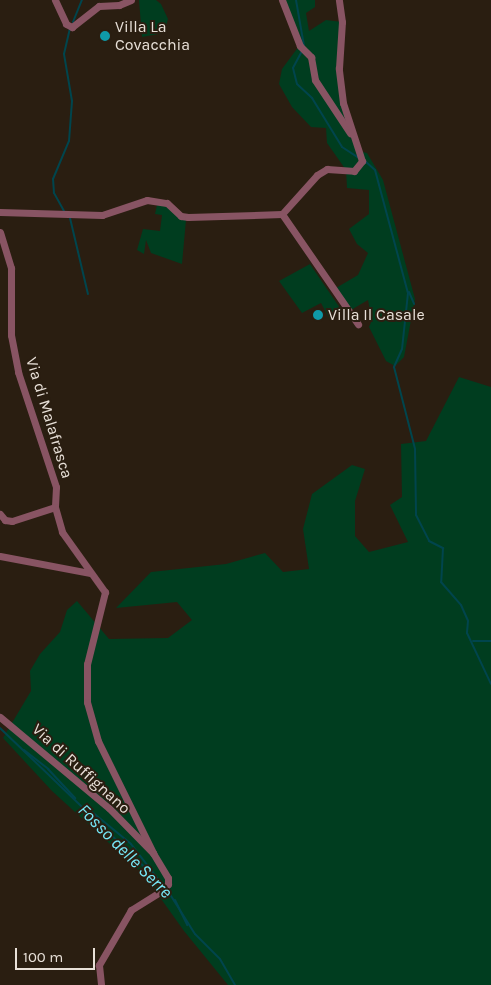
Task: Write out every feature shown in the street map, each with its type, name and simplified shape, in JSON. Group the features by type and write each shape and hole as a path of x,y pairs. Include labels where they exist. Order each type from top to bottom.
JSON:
{"street":[{"path":"55,0 66,24 72,27 99,6 119,5 130,0"},
{"path":"282,0 303,50 311,57 315,80 355,140"},
{"path":"0,212 102,216 147,200 167,203 181,216 188,217 282,214 317,175 327,169 357,169 362,161 345,112 339,68 342,22 339,0"},
{"path":"282,214 358,324"},
{"name":"Via di Malafrasca","path":"0,232 11,268 13,344 29,407 56,487 55,508 62,532 105,592 105,600 87,664 87,702 98,741 153,853"},
{"path":"0,514 5,520 12,520 55,508"},
{"path":"0,556 90,573"},
{"name":"Via di Ruffignano","path":"0,717 109,808 153,853 167,874 165,888 131,910 99,965 100,985"}],"green space":[{"path":"139,0 156,0 161,4 168,19 164,33 142,37"},
{"path":"282,0 315,0 315,7 306,13 309,31 326,20 342,22 340,53 343,103 359,151 367,153 383,180 415,299 404,357 395,366 386,361 369,327 372,320 368,300 351,310 336,288 358,275 368,253 357,244 349,229 369,214 369,190 347,188 346,170 327,143 326,128 311,127 292,107 279,84 282,69 299,46"},
{"path":"157,205 165,206 186,220 182,264 151,253 146,240 144,254 137,250 143,229 160,231 162,215 155,214"},
{"path":"310,264 342,311 329,318 321,303 302,313 279,281"},
{"path":"459,377 491,387 491,985 228,985 184,931 144,875 52,791 3,738 31,691 30,671 40,654 60,632 67,610 77,601 109,639 168,638 192,620 177,602 116,608 151,572 226,564 265,553 283,572 309,569 303,529 312,494 352,465 365,469 355,501 355,536 369,552 408,542 390,505 402,497 401,444 426,441"}],"waterway":[{"path":"73,22 82,0"},
{"path":"296,0 304,46"},
{"path":"64,211 54,193 53,179 69,141 72,101 64,54 70,29"},
{"path":"302,51 293,68 297,84 312,98 342,147 359,158"},
{"path":"365,161 375,170 408,293 402,349 394,367 415,449 416,515 429,541 443,548 441,582 461,605 468,621 467,633 491,684"},
{"path":"70,218 88,294"},
{"path":"409,292 414,304"},
{"path":"473,641 491,641"},
{"name":"Fosso delle Serre","path":"0,728 163,885"},
{"name":"Fosso delle Serre","path":"24,750 48,769 75,798"},
{"path":"86,807 131,844 158,879"},
{"name":"Fosso delle Serre","path":"166,888 195,934 220,959 235,985"},
{"name":"Fosso delle Serre","path":"175,900 187,925"}],"place":[{"name":"Villa La Covacchia","path":"105,36"},
{"name":"Villa Il Casale","path":"318,315"}]}
